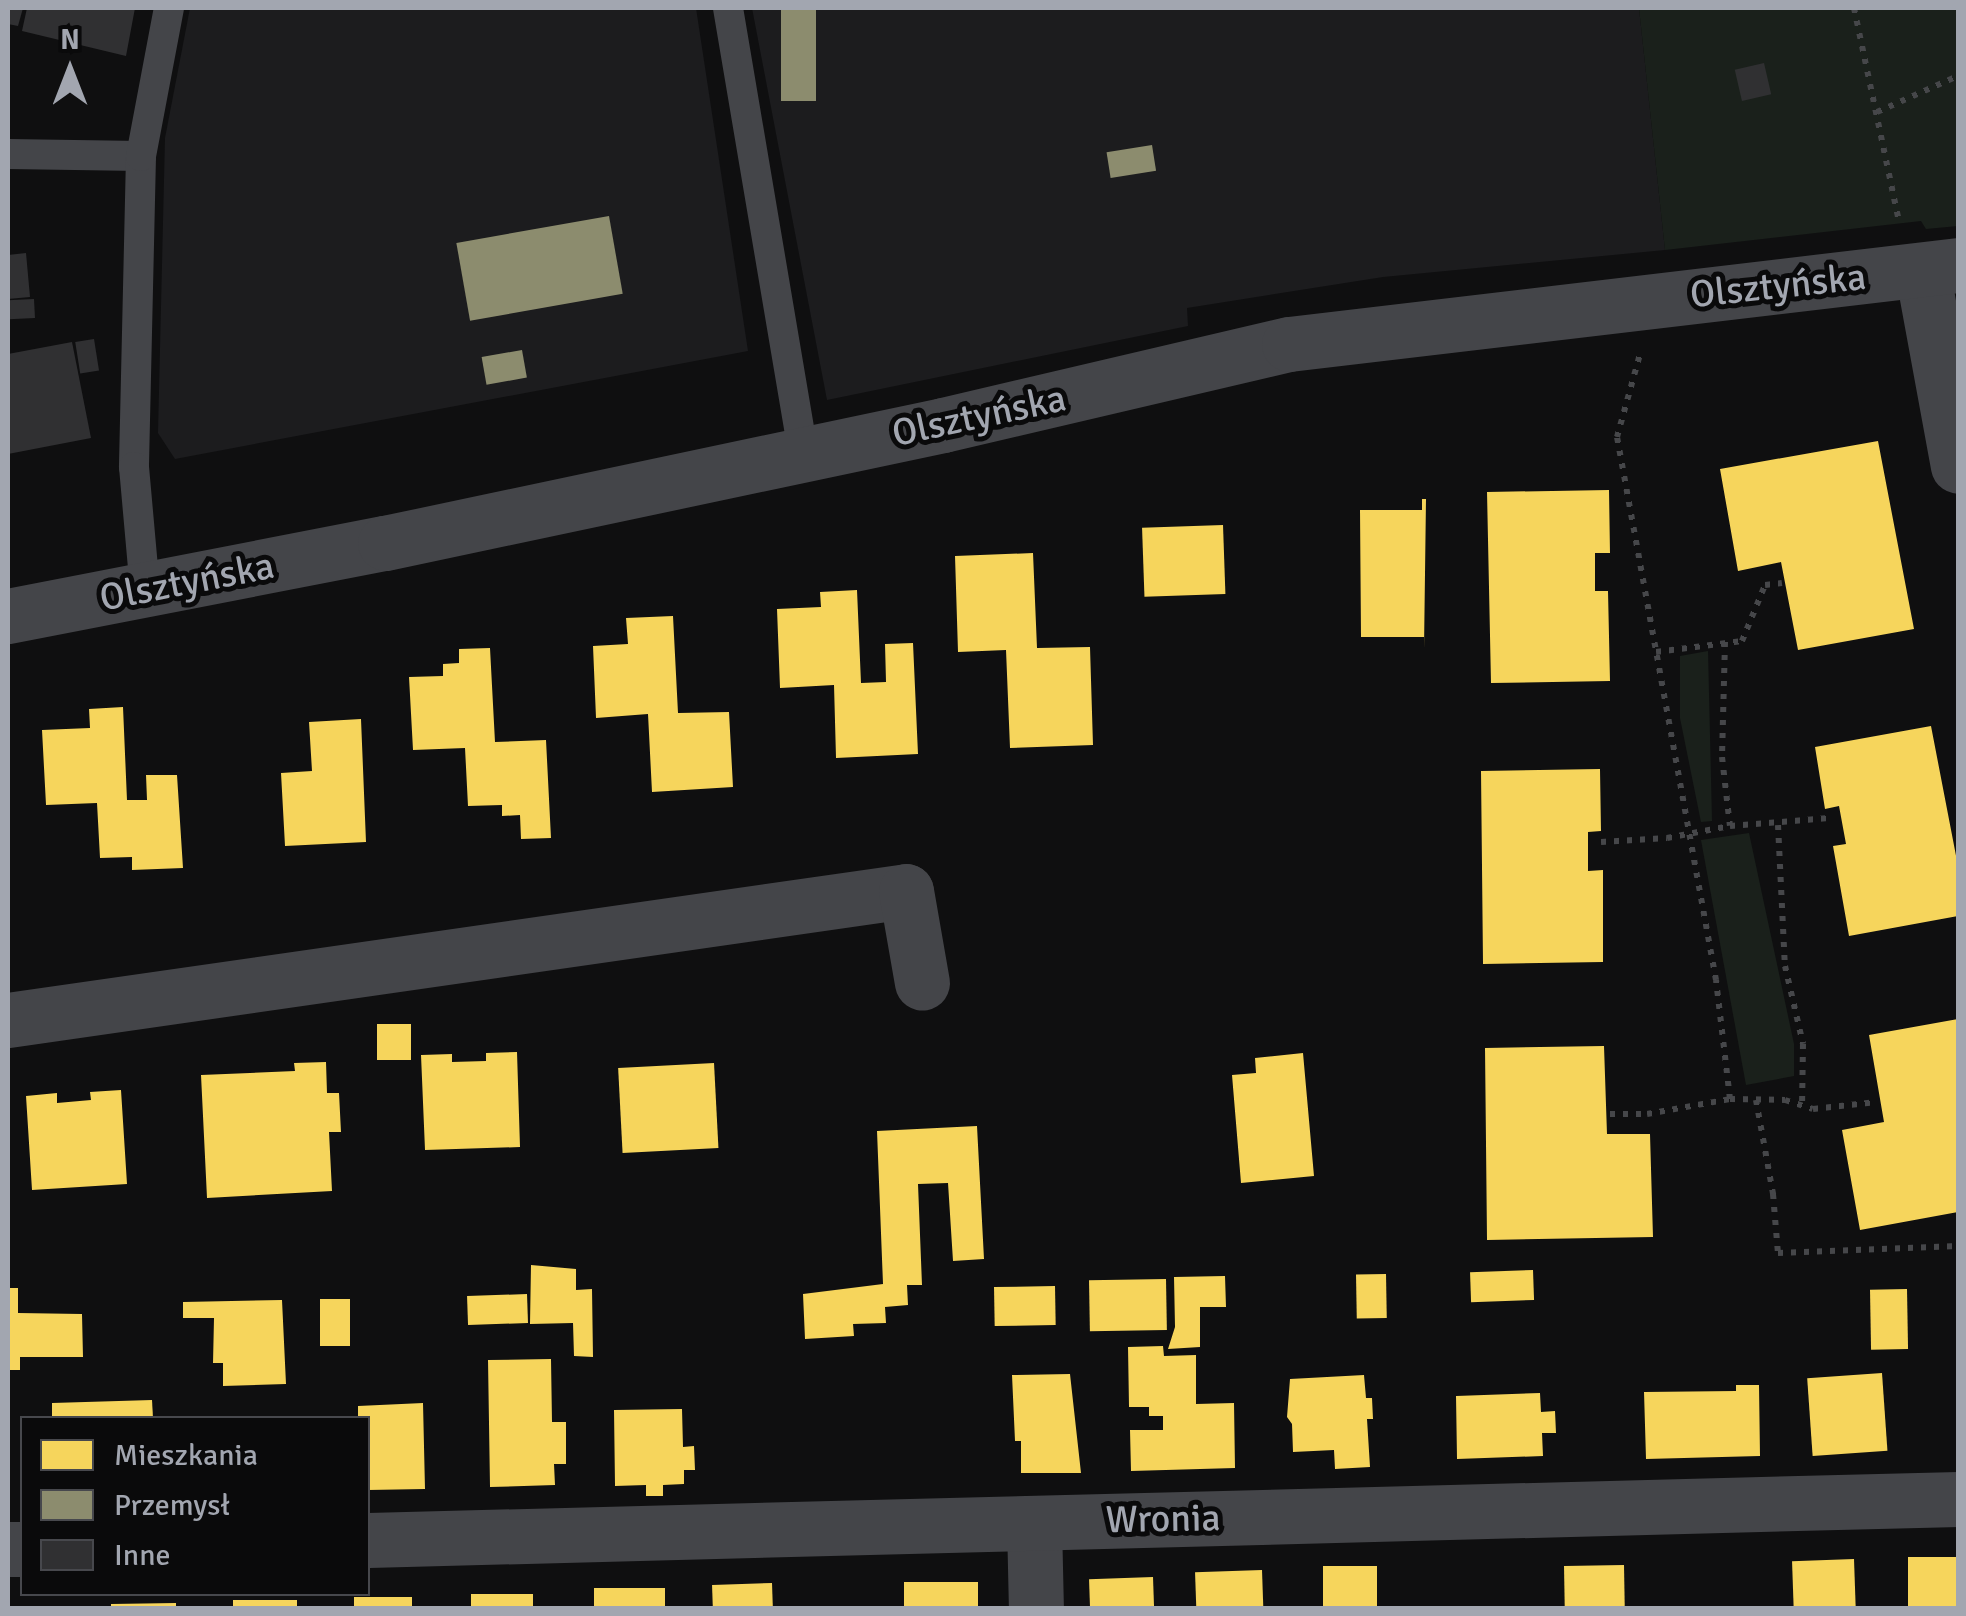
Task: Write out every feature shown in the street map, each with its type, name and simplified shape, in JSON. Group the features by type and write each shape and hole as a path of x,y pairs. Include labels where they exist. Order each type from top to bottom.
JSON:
{"street":[{"name":"Olsztyńska","path":"8,616 943,425 1289,344 1927,253"},
{"path":"1927,253 1958,466"},
{"path":"8,1020 906,891 922,982"},
{"name":"Wronia","path":"370,1540 1958,1499"},
{"path":"1034,1523 1036,1608"}],"lane":[{"path":"145,591 134,467 141,156 169,8"},
{"path":"728,8 803,452"},
{"path":"8,154 141,156"}],"path":[{"path":"1854,8 1877,112 1927,253"},
{"path":"1877,112 1958,76"},
{"path":"1641,348 1617,437 1716,980 1730,1099"},
{"path":"1656,652 1742,641 1765,586 1782,583"},
{"path":"1725,642 1722,757 1730,826"},
{"path":"1601,842 1829,818"},
{"path":"1778,825 1785,966 1803,1044 1802,1106"},
{"path":"1610,1114 1647,1114 1730,1099 1785,1100 1831,1109 1877,1102"},
{"path":"1756,1100 1773,1194 1778,1253 1958,1246"}],"shaded area":[{"path":"190,8 696,8 748,351 175,459 158,433 165,138"},
{"path":"752,8 1639,8 1665,250 1383,277 1187,308 1188,326 827,400"},
{"path":"1639,8 1958,8 1958,226 1926,229 1921,221 1665,250"},
{"path":"1708,651 1712,821 1701,822 1680,718 1680,656"},
{"path":"1749,833 1794,1044 1794,1076 1746,1085 1701,840"}],"building: Mieszkania":[{"path":"1878,441 1914,629 1798,650 1781,562 1738,571 1720,469"},
{"path":"1609,490 1610,553 1595,553 1595,591 1608,591 1610,681 1491,683 1487,492"},
{"path":"1422,499 1426,499 1424,650 1424,637 1361,637 1360,510 1422,510"},
{"path":"1223,525 1225,594 1144,597 1142,528"},
{"path":"1033,553 1037,648 1090,647 1093,745 1010,748 1006,650 958,652 955,556"},
{"path":"857,590 861,683 886,682 885,644 913,643 918,754 836,758 834,685 780,688 777,609 821,607 820,592"},
{"path":"673,616 678,713 729,712 733,787 652,792 648,714 596,718 593,646 628,644 626,618"},
{"path":"490,648 495,742 546,740 551,838 521,839 520,815 502,816 502,805 468,806 465,748 413,750 409,677 443,676 443,664 459,663 459,649"},
{"path":"123,707 127,800 147,800 146,775 177,775 183,868 132,870 132,857 100,858 97,803 46,805 42,730 90,728 89,709"},
{"path":"361,719 366,842 285,846 281,773 312,771 309,722"},
{"path":"1931,726 1958,866 1958,916 1849,936 1833,846 1846,844 1839,806 1825,809 1815,747"},
{"path":"1600,769 1601,831 1588,832 1588,871 1603,870 1603,962 1483,964 1481,771"},
{"path":"1958,1019 1958,1212 1860,1230 1842,1130 1884,1122 1869,1035"},
{"path":"377,1024 411,1024 411,1060 377,1060"},
{"path":"1604,1046 1607,1134 1650,1134 1653,1237 1487,1240 1485,1048"},
{"path":"517,1052 520,1147 425,1150 421,1055 452,1054 452,1062 486,1061 486,1053"},
{"path":"1303,1053 1314,1176 1241,1183 1232,1075 1256,1073 1255,1058"},
{"path":"326,1062 327,1093 339,1093 341,1132 329,1132 332,1191 207,1198 201,1075 295,1071 294,1063"},
{"path":"714,1063 718,1148 623,1153 618,1068"},
{"path":"121,1090 127,1184 32,1190 26,1096 57,1093 57,1103 91,1100 90,1092"},
{"path":"977,1126 984,1259 953,1261 948,1183 918,1184 922,1285 907,1285 908,1305 885,1307 886,1323 853,1324 854,1336 805,1339 803,1294 883,1284 877,1131"},
{"path":"531,1265 576,1269 576,1290 592,1289 593,1357 574,1356 573,1323 530,1324"},
{"path":"1533,1270 1534,1300 1471,1302 1470,1272"},
{"path":"1386,1274 1387,1318 1357,1319 1356,1275"},
{"path":"1225,1276 1226,1307 1200,1307 1200,1347 1168,1349 1175,1327 1174,1277"},
{"path":"1166,1279 1167,1330 1090,1331 1089,1280"},
{"path":"1055,1286 1056,1325 995,1326 994,1287"},
{"path":"8,1288 18,1288 18,1313 82,1314 83,1357 20,1357 20,1370 8,1370"},
{"path":"1907,1289 1908,1349 1871,1350 1870,1290"},
{"path":"527,1294 528,1323 468,1325 467,1296"},
{"path":"320,1299 350,1299 350,1346 320,1346"},
{"path":"282,1300 286,1384 223,1386 223,1363 213,1363 214,1318 183,1318 183,1302"},
{"path":"1163,1346 1164,1356 1196,1355 1196,1404 1234,1403 1235,1468 1131,1471 1130,1430 1163,1430 1163,1416 1149,1416 1149,1407 1129,1407 1128,1347"},
{"path":"551,1359 552,1422 566,1422 566,1464 554,1464 555,1485 490,1487 488,1360"},
{"path":"1882,1373 1887,1451 1813,1456 1807,1378"},
{"path":"1070,1374 1081,1473 1021,1473 1021,1441 1015,1441 1012,1375"},
{"path":"1364,1375 1366,1398 1372,1398 1373,1419 1367,1419 1370,1467 1335,1469 1334,1450 1293,1452 1292,1424 1287,1417 1290,1379"},
{"path":"1736,1385 1759,1385 1760,1456 1646,1459 1644,1392 1736,1391"},
{"path":"1540,1393 1541,1412 1555,1411 1556,1433 1542,1433 1543,1456 1457,1459 1456,1396"},
{"path":"152,1400 153,1416 52,1416 52,1403"},
{"path":"423,1403 425,1489 370,1490 370,1416 358,1416 358,1406"},
{"path":"682,1409 683,1447 694,1446 695,1470 684,1470 684,1484 663,1485 663,1496 646,1496 646,1485 615,1486 614,1410"},
{"path":"1908,1557 1958,1557 1958,1608 1908,1608"},
{"path":"1854,1559 1856,1608 1794,1608 1792,1561"},
{"path":"1624,1565 1625,1608 1565,1608 1564,1566"},
{"path":"1323,1566 1377,1566 1377,1608 1323,1608"},
{"path":"1262,1570 1263,1608 1196,1608 1195,1572"},
{"path":"1153,1577 1154,1608 1090,1608 1089,1579"},
{"path":"904,1582 978,1582 978,1608 904,1608"},
{"path":"772,1583 773,1608 713,1608 712,1585"},
{"path":"594,1588 665,1588 665,1608 594,1608"},
{"path":"471,1594 533,1594 533,1608 471,1608"},
{"path":"354,1597 412,1597 412,1608 354,1608"},
{"path":"233,1600 297,1600 297,1608 233,1608"},
{"path":"176,1603 176,1608 111,1608 111,1604"}],"building: Przemysł":[{"path":"781,8 816,8 816,101 781,101"},
{"path":"1152,145 1156,171 1111,178 1107,152"},
{"path":"609,216 623,294 470,321 456,243"},
{"path":"522,350 527,378 486,385 482,357"}],"building: Inne":[{"path":"8,8 23,8 18,26 8,24"},
{"path":"27,8 135,8 126,56 22,31"},
{"path":"1764,63 1771,94 1742,101 1735,70"},
{"path":"26,253 30,297 8,299 8,255"},
{"path":"34,299 35,318 9,319 8,300"},
{"path":"94,339 99,371 80,374 75,342"},
{"path":"72,342 91,438 8,454 8,354"}]}
